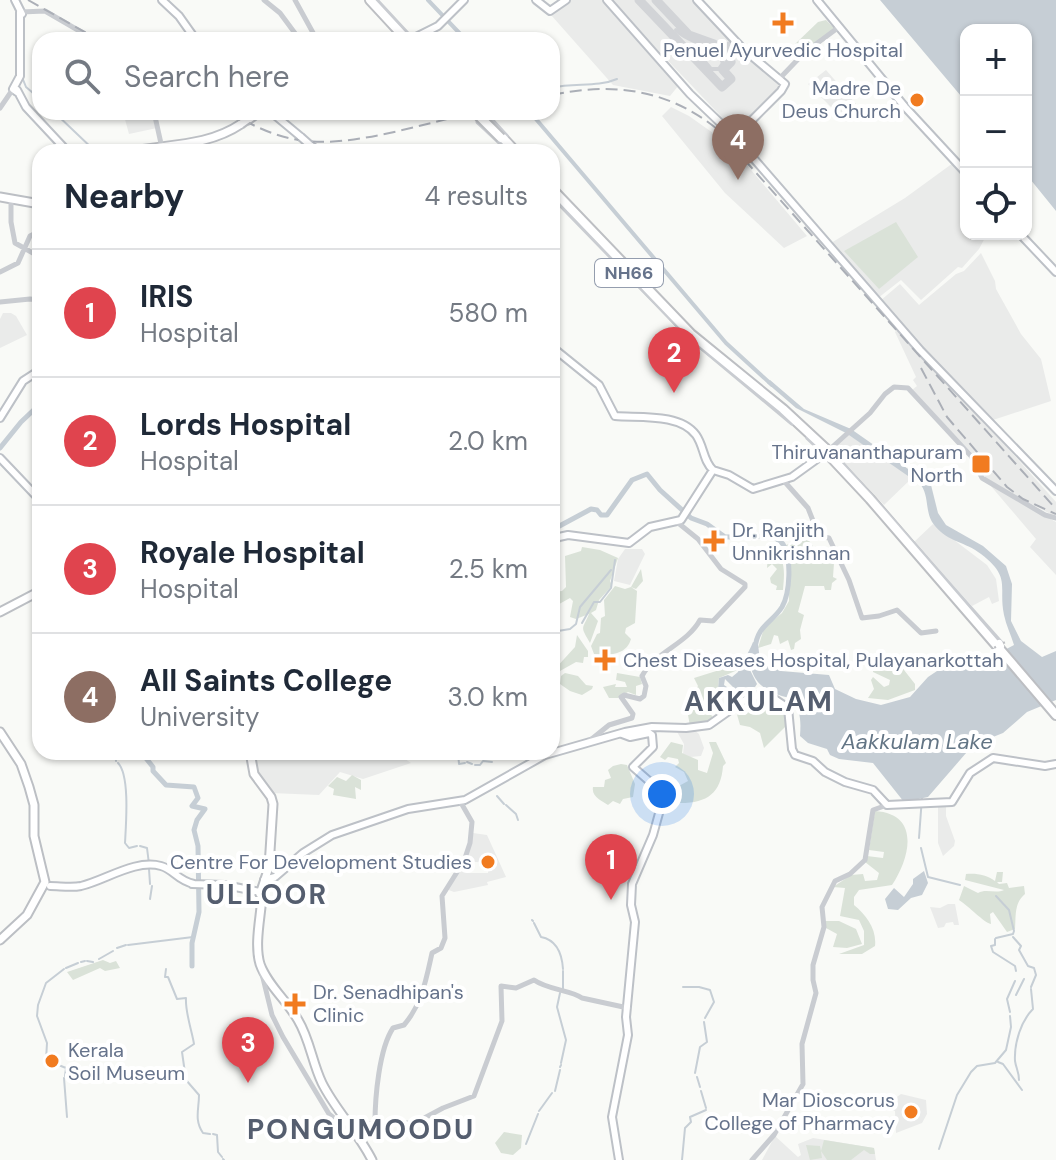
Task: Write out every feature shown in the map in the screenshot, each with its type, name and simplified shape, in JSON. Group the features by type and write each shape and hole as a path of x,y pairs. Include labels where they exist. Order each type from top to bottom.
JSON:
{"highway":[{"path":"372,0 403,32"},
{"path":"485,120 508,144"},
{"name":"NH66","path":"560,198 691,334 783,409 827,450 999,646"},
{"name":"NH66","path":"907,540 969,608 1052,711"}],"main road":[{"path":"15,0 22,12 22,75 15,89 32,113"},
{"path":"162,0 190,32"},
{"path":"538,0 550,11 564,0"},
{"path":"606,0 690,96 734,138 920,350 1056,491"},
{"path":"698,0 742,48 785,84 734,138"},
{"path":"698,0 742,47 786,83 785,89 734,138"},
{"path":"817,0 905,107 961,168"},
{"path":"429,32 463,3"},
{"path":"38,120 61,144"},
{"path":"199,144 218,139 248,120"},
{"path":"280,120 310,144"},
{"path":"0,197 32,203"},
{"path":"1026,240 1056,272"},
{"path":"560,353 599,385 615,416 674,422 694,432 708,466 749,489 784,481 827,450"},
{"path":"0,418 23,381 32,375"},
{"path":"0,458 32,492"},
{"path":"560,537 579,536 626,543 650,527 679,519 713,470"},
{"path":"0,611 32,594"},
{"path":"560,750 652,727 709,725 743,701 758,695 770,696 788,708 795,755 816,763 825,772 845,782 873,790 887,805 952,802 970,773 993,758 1045,766 1056,764"},
{"path":"0,730 21,764 35,809 34,836 48,883"},
{"path":"619,733 630,737 652,735 653,747 633,767 657,788 661,806 653,835 632,880 631,905 635,922 628,1035 612,1117 619,1160"},
{"path":"251,760 252,775 272,805 257,956 260,966 308,1036 318,1072 331,1100 353,1127 372,1160"},
{"path":"48,883 79,886 146,866 162,868 181,882 246,888 264,886 303,853 340,832 408,809 472,797 510,777 533,760"},
{"path":"0,941 27,915 48,883"}],"street":[{"path":"264,0 280,13 294,32"},
{"path":"295,0 313,32"},
{"path":"22,12 45,11 81,32"},
{"path":"781,77 804,53 839,27"},
{"path":"0,108 15,89"},
{"path":"156,120 161,144"},
{"path":"478,120 505,144"},
{"path":"491,120 509,144"},
{"path":"11,199 15,243 32,252"},
{"path":"0,272 18,263 32,235"},
{"path":"0,302 32,299"},
{"path":"827,450 870,413 894,387 908,388 971,456 982,478 1045,515 1056,518"},
{"path":"784,481 808,508 819,536 830,539 862,618 897,610 921,633 926,635 936,631"},
{"path":"588,742 609,725 632,719 633,714 621,697 640,699 644,696 646,686 641,676 651,663 686,637 702,619 713,621 745,584 721,569 679,519"},
{"path":"907,540 997,647 1001,642 969,608"},
{"path":"375,1123 386,1044 393,1028 403,1027 409,1020 423,992 432,953 441,948 445,938 442,896 466,857 472,827 460,801"},
{"path":"752,1160 774,1135 803,1084 802,1044 816,991 813,965 824,927 822,907 835,881 850,874 865,860 873,810 887,805"},
{"path":"260,966 272,1015 319,1100 341,1124 353,1127 375,1123 415,1123 474,1096 502,1021 500,987 516,988 534,980 557,991 628,1008"}],"shaded area":[{"path":"570,0 604,0 679,85 670,96 613,85 551,15"},
{"path":"610,0 695,0 784,85 737,133"},
{"path":"826,20 835,29 804,53 794,45 818,22"},
{"path":"826,70 856,104 840,116 808,84"},
{"path":"671,107 730,145 807,236 784,248 725,193 662,116"},
{"path":"125,120 155,120 157,128 129,134"},
{"path":"953,163 960,171 960,240 984,240 962,268 958,267 921,300 901,280 878,298 831,243 905,198"},
{"path":"896,222 918,257 879,289 844,251"},
{"path":"981,253 996,289 1021,334 1041,359 1051,401 993,420 880,301 900,284 919,305 956,274 964,271"},
{"path":"3,313 16,316 27,335 0,348 0,319"},
{"path":"899,328 1009,441 1006,446 1056,502 1056,517 986,480 979,472 971,452 912,390 917,386 913,380 916,377 895,332"},
{"path":"848,434 912,478 884,505 831,449"},
{"path":"990,485 1056,522 1056,575 1030,547 1036,539"},
{"path":"933,524 987,565 996,579 999,601 992,604 989,597 972,606 914,542"},
{"path":"807,538 815,554 834,563 833,577 837,579 832,583 831,590 825,590 824,586 805,586 798,612 804,615 801,639 795,643 794,649 791,650 788,640 780,644 778,636 774,635 771,644 758,648 764,628 782,613 789,601 786,545"},
{"path":"582,547 600,550 618,558 610,581 612,586 591,613 598,621 590,643 583,628 589,614 576,619 570,617 573,601 570,598 560,604 560,591 566,587 565,556 581,551"},
{"path":"625,549 642,549 645,554 630,585 614,581 618,559"},
{"path":"778,552 782,562 783,590 776,590 777,586 771,583 770,578 777,569 772,564 767,568 768,554"},
{"path":"641,569 643,581 636,589 631,587"},
{"path":"615,586 631,587 637,591 635,623 626,628 625,633 631,639 629,645 616,653 594,654 591,646 600,633 601,618 605,616 604,600"},
{"path":"577,635 588,651 588,657 584,657 583,663 576,662 560,671 560,663 575,647"},
{"path":"881,657 894,657 906,664 904,670 915,684 915,690 888,700 868,698 874,689 873,677 884,687 889,685 890,680 873,672 873,662"},
{"path":"729,667 740,669 719,678 718,689 725,694 705,704 713,718 690,726 688,715 683,712 698,686 694,678"},
{"path":"565,673 578,676 586,685 593,686 592,689 582,695 570,691 560,684 561,676"},
{"path":"617,673 640,677 642,684 636,686 636,695 628,692 618,698 609,698 603,687 616,684 615,687 627,687 625,682 616,680"},
{"path":"763,696 775,700 785,709 787,725 764,748 760,733 740,725 736,711 745,703"},
{"path":"693,729 699,734 704,748 701,756 690,757 683,754 684,744 676,730"},
{"path":"671,742 683,745 682,753 698,760 698,770 707,773 713,753 709,742 716,742 726,763 719,784 704,799 677,803 677,787 688,781 684,772 675,767 678,759 668,757 665,760 660,757"},
{"path":"253,760 407,760 411,763 363,779 340,772 319,795 271,793 255,774"},
{"path":"621,764 627,765 635,784 633,797 623,799 620,804 613,801 608,805 596,796 593,787 604,787 605,780 611,778 608,770"},
{"path":"352,775 361,780 361,790 355,787 356,799 333,795 334,789 328,786 337,777 346,781"},
{"path":"938,806 946,806 946,816 955,841 943,856 938,843"},
{"path":"875,811 900,820 908,839 907,851 892,885 859,890 854,897 854,905 872,928 875,946 862,954 839,954 864,945 864,931 859,920 840,916 845,888 833,887 851,875 863,874 865,881 877,880 879,873 865,862 867,856 883,858 884,852 869,850"},
{"name":"Centre For Development Studies","path":"473,833 487,835 506,877 487,882 488,885 454,892 446,889 464,866 467,873 488,873 488,863 464,861"},
{"path":"997,872 1003,872 1002,882 997,882 999,884 1007,883 1009,888 1024,886 1025,894 1016,910 1015,929 1007,932 993,912 990,914 991,924 959,900 964,886 978,893 1004,890 965,880 966,874 974,874 995,881"},
{"path":"955,904 959,925 946,923 938,928 930,907 940,908"},
{"path":"825,921 839,921 856,929 862,944 847,948 833,947 837,934 826,928"},
{"path":"103,960 110,963 116,961 120,968 105,971 100,968 73,980 67,972"},
{"name":"Mar Dioscorus College of Pharmacy","path":"901,1094 926,1100 927,1114 922,1123 896,1133 895,1111 889,1109 890,1102"},
{"path":"504,1132 522,1135 521,1148 513,1155 501,1153 495,1143"},
{"path":"775,1136 798,1157 801,1155 798,1144 813,1138 874,1148 876,1160 762,1160"},
{"path":"824,1140 874,1148 875,1154 864,1150 851,1160 827,1160 821,1151"},
{"path":"806,1145 820,1146 822,1158 810,1160"}],"water":[{"path":"880,0 1056,0 1056,211 1032,181 1032,24 960,24 960,95"},
{"name":"Aakkulam Lake","path":"770,380 804,409 851,429 931,485 938,513 946,525 983,546 1006,566 1012,584 1011,621 1021,641 1042,657 1056,651 1056,700 1027,712 1003,733 973,745 928,797 904,802 873,763 839,759 830,755 827,749 808,743 800,736 800,716 794,702 791,698 775,694 757,681 750,658 748,666 757,684 755,687 735,689 725,679 724,685 733,691 725,694 718,689 719,678 732,677 738,672 753,642 758,644 760,661 781,671 829,675 835,689 856,699 881,705 910,697 928,677 943,667 995,663 998,661 995,655 1014,645 1004,615 1002,583 997,570 981,554 935,526 929,516 921,485 846,433 796,408 767,383"},
{"path":"924,871 928,883 922,895 911,898 898,910 888,909 885,899 894,888 904,897 913,879"}],"waterway":[{"path":"428,0 458,32"},
{"path":"22,77 32,92"},
{"path":"560,86 617,79"},
{"path":"62,120 88,144"},
{"path":"537,120 557,144"},
{"path":"560,147 726,343 772,385"},
{"path":"0,448 32,412"},
{"path":"560,526 591,509 607,515 632,480 647,474 691,518 707,524 725,537 773,536 786,550 788,585 782,607 762,629 755,649"},
{"path":"582,623 594,602 600,602 611,588 615,560"},
{"path":"560,631 576,624 580,607 611,570"},
{"path":"147,760 166,785 194,787 198,798 192,806 205,809 194,830 198,846 199,912 192,943 192,966"},
{"path":"459,760 459,764 465,763"},
{"path":"475,765 483,761 492,762"},
{"path":"467,762 472,764"},
{"path":"118,763 126,789 125,843 129,848 137,846"},
{"path":"497,796 504,804"},
{"path":"919,838 922,797"},
{"path":"506,805 518,820"},
{"path":"140,846 147,848 149,864"},
{"path":"921,848 928,877 960,885"},
{"path":"149,869 150,884"},
{"path":"150,899 152,886"},
{"path":"996,896 1009,910 1014,931 1013,934 996,938"},
{"path":"534,923 541,937 558,948 563,969"},
{"path":"128,945 193,937"},
{"path":"1013,937 1021,946 1019,950 1028,966 1034,968 1036,975 1031,987"},
{"path":"995,939 995,945 991,946 993,952 1015,966 1016,971"},
{"path":"117,948 126,945"},
{"path":"99,959 113,951"},
{"path":"81,962 85,961"},
{"path":"87,961 93,962"},
{"path":"66,968 78,963"},
{"path":"64,969 46,983 37,1016 47,1043 46,1060 66,1068 65,1076"},
{"path":"166,969 165,977 168,977 177,999 186,998 194,1044 182,1052 186,1080 199,1095 200,1128 203,1133 210,1134"},
{"path":"563,971 563,989"},
{"path":"1016,995 1024,979"},
{"path":"1010,1012 1007,999 1015,981"},
{"path":"683,987 710,990 714,1002 705,1018"},
{"path":"1019,1080 1016,1047 1022,1026 1033,1009 1031,989"},
{"path":"560,993 557,1007 566,1040 561,1063"},
{"path":"939,1149 957,1095 971,1072 977,1066 995,1063 1006,1050 1010,1016"},
{"path":"695,1073 700,1047 707,1042 704,1022"},
{"path":"998,1062 1003,1064 1022,1090"},
{"path":"555,1091 560,1070"},
{"path":"697,1077 700,1087"},
{"path":"64,1078 67,1117"},
{"path":"701,1091 706,1108"},
{"path":"539,1111 552,1093"},
{"path":"682,1160 685,1128 691,1122 690,1117 706,1110"},
{"path":"526,1144 538,1114"},
{"path":"213,1134 217,1135 218,1152 222,1157"}],"taxiway":[{"path":"676,30 715,52 723,63 719,69 711,69 701,57"}],"runway":[{"path":"639,0 722,87 731,79 723,70 731,62 726,56 733,52 729,46 722,52 714,44 689,35 656,0"}],"railway":[{"path":"28,0 85,32"},
{"path":"560,94 596,89 639,92 679,105 717,129 1056,509"},
{"path":"243,120 280,136 318,142 387,134 444,120"},
{"path":"921,368 947,417 1007,487 1023,499 1056,514"}],"place":[{"name":"Penuel Ayurvedic Hospital","path":"783,23"},
{"name":"Madre De Deus Church","path":"917,100"},
{"name":"All Saints College","path":"738,180"},
{"name":"Lords Hospital","path":"674,393"},
{"name":"Thiruvananthapuram North","path":"981,464"},
{"name":"Dr. Ranjith Unnikrishnan","path":"714,541"},
{"name":"Chest Diseases Hospital, Pulayanarkottah","path":"605,660"},
{"name":"Centre For Development Studies","path":"488,862"},
{"name":"IRIS","path":"611,900"},
{"name":"Dr. Senadhipan's Clinic","path":"295,1004"},
{"name":"Kerala Soil Museum","path":"52,1061"},
{"name":"Royale Hospital","path":"248,1083"},
{"name":"Mar Dioscorus College of Pharmacy","path":"911,1112"}],"district":[{"name":"AKKULAM","path":"759,701"},
{"name":"ULLOOR","path":"267,894"},
{"name":"PONGUMOODU","path":"361,1129"}]}
